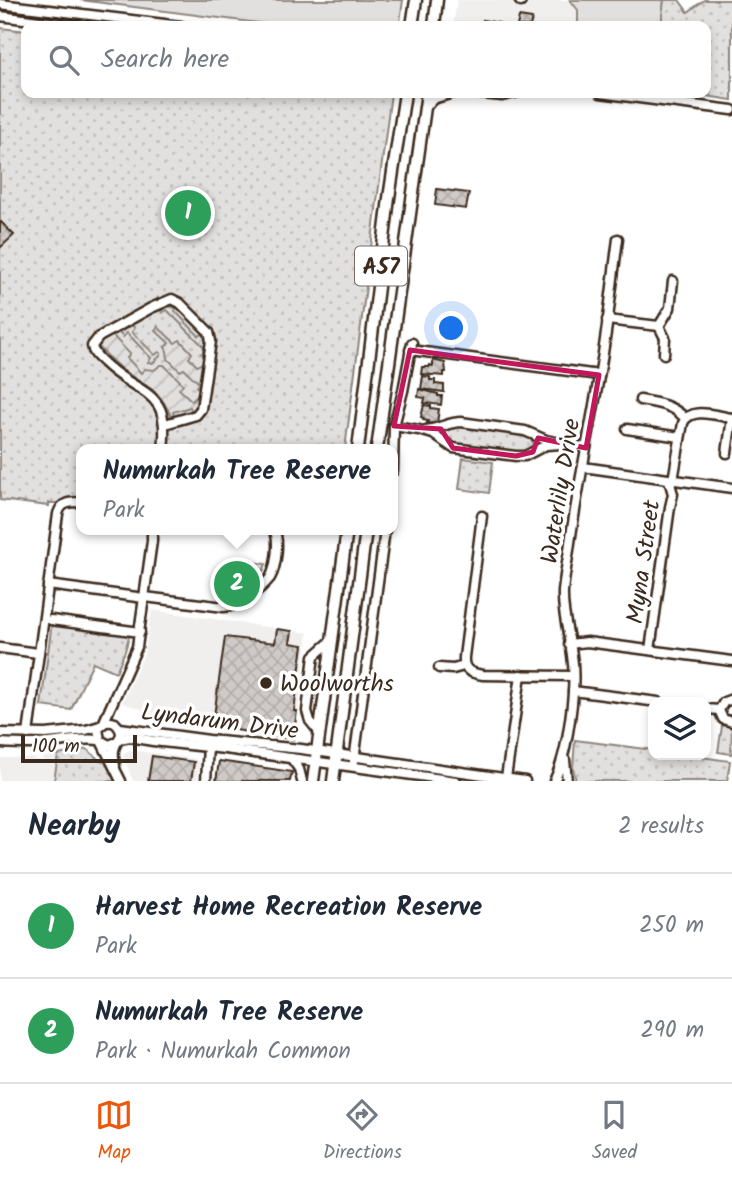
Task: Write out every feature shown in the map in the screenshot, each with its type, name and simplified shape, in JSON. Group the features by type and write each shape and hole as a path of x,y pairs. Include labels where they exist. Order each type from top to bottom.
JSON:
{"main road":[{"path":"412,21 416,0"},
{"path":"435,21 437,0"},
{"name":"A57","path":"359,444 404,98"},
{"path":"378,444 426,98"},
{"path":"313,777 346,535"},
{"path":"333,781 365,535"}],"street":[{"path":"0,4 140,21"},
{"path":"0,16 39,21"},
{"path":"425,108 436,98"},
{"path":"639,98 732,110"},
{"name":"Waterlily Drive","path":"553,781 565,750 573,691 563,592 618,239"},
{"path":"659,326 670,309 673,281"},
{"path":"163,444 165,424 162,412 153,399 114,373 93,353 92,346 99,337 151,307 172,299 180,303 209,332 211,341 201,409 196,415 165,424"},
{"path":"607,320 659,326"},
{"path":"659,326 665,338 664,354"},
{"path":"394,444 394,426 411,346 599,374"},
{"path":"640,400 664,404 685,418 697,413 732,418 727,453"},
{"name":"Myna Street","path":"650,650 673,494 671,480 685,418"},
{"path":"419,430 461,422 525,431 561,444 586,448"},
{"path":"446,442 444,430 449,424"},
{"path":"394,426 433,434 453,448 516,456 525,456 546,445 561,444"},
{"path":"627,429 680,437"},
{"path":"533,452 536,445 534,435"},
{"path":"583,467 732,488"},
{"path":"28,734 56,520 63,505 76,502"},
{"path":"482,516 464,666 475,674 573,676"},
{"path":"116,768 98,733 133,659 140,632 153,535"},
{"path":"48,585 224,607 236,605 270,577 274,567 276,535"},
{"path":"354,763 384,535"},
{"path":"51,620 140,632"},
{"path":"569,644 587,642 732,661"},
{"path":"0,648 38,653"},
{"path":"439,668 453,670 464,666"},
{"path":"506,778 521,675"},
{"path":"573,691 648,701"},
{"path":"719,710 724,702 732,699"},
{"path":"113,703 121,734 113,755 121,781"},
{"path":"711,709 719,710"},
{"path":"719,710 723,719 732,722"},
{"path":"0,733 86,730 111,722 119,727"},
{"name":"Lyndarum Drive","path":"119,727 291,758 316,757"},
{"name":"Lyndarum Drive","path":"118,741 130,737 316,757"},
{"path":"0,743 50,743 86,738 109,745 118,741"},
{"path":"206,781 211,744"},
{"name":"Waterlily Drive","path":"565,750 566,781"},
{"path":"316,757 456,781"},
{"path":"291,758 299,769 302,781"},
{"path":"354,763 464,777 525,781"},
{"path":"553,781 566,781"}],"highlighted area":[{"path":"410,350 599,375 586,448 538,438 533,452 516,456 453,448 441,429 394,426"}],"shaded area":[{"path":"80,0 403,0 400,21 243,21"},
{"path":"457,0 570,0 578,10 578,21 454,21"},
{"path":"570,0 664,0 662,21 578,21 578,10"},
{"path":"664,0 679,0 688,12 704,0 732,0 732,100 711,97 711,21 662,21"},
{"path":"0,28 21,30 21,98 390,98 346,444 76,444 76,503 49,503 49,506 0,500"},
{"path":"168,306 176,308 175,311 199,336 205,333 206,351 202,353 205,348 167,310 162,313"},
{"path":"130,324 135,328 132,332 155,355 161,353 153,363 148,362 151,358 127,333 123,337 120,334 119,330"},
{"path":"158,327 175,343 180,340 192,353 189,358 197,366 202,363 204,367 200,388 196,387 199,383 184,369 180,371 168,359 165,347 169,343 155,330"},
{"path":"112,335 130,354 127,358 141,373 145,369 154,370 164,365 183,384 179,389 192,401 196,397 197,408 192,412 190,407 173,412 172,418 162,399 152,389 120,368 99,347 99,343"},
{"path":"453,425 528,435 532,438 533,445 529,451 519,453 456,445 446,438 446,430"},
{"path":"463,458 493,462 489,493 459,489"},
{"path":"228,559 266,564 260,576 248,587 235,596 222,599"},
{"path":"152,610 308,633 294,741 155,719 139,708 122,703 144,654"},
{"path":"52,622 130,633 116,672 93,662 71,710 41,706"},
{"path":"722,726 732,726 731,754 718,752"},
{"path":"575,740 648,749 648,760 711,758 730,761 727,781 576,781 573,768"},
{"path":"87,749 99,760 106,762 115,781 54,781 58,755"},
{"path":"129,750 196,759 199,763 197,781 133,781 123,755"},
{"path":"58,755 54,781 0,781 0,758 32,758 42,761 44,757"}],"building":[{"path":"519,17 532,19 531,21 518,21"},
{"path":"437,189 469,193 466,209 435,205"},
{"path":"0,223 14,235 0,248"},
{"path":"433,360 445,363 444,376 421,374 422,367 433,366"},
{"path":"423,376 435,380 435,384 444,385 444,392 421,389"},
{"path":"419,389 442,396 441,405 424,403 425,398 418,397"},
{"path":"424,405 439,409 437,424 423,420 421,417"},
{"path":"277,629 292,631 290,643 303,645 293,739 210,726 211,716 214,716 225,637 275,643"},
{"path":"152,756 194,762 191,781 148,781"},
{"path":"219,761 292,772 290,781 216,781"}],"place":[{"name":"Harvest Home Recreation Reserve","path":"188,213"},
{"name":"Numurkah Tree Reserve","path":"237,584"},
{"name":"Woolworths","path":"266,683"}]}
